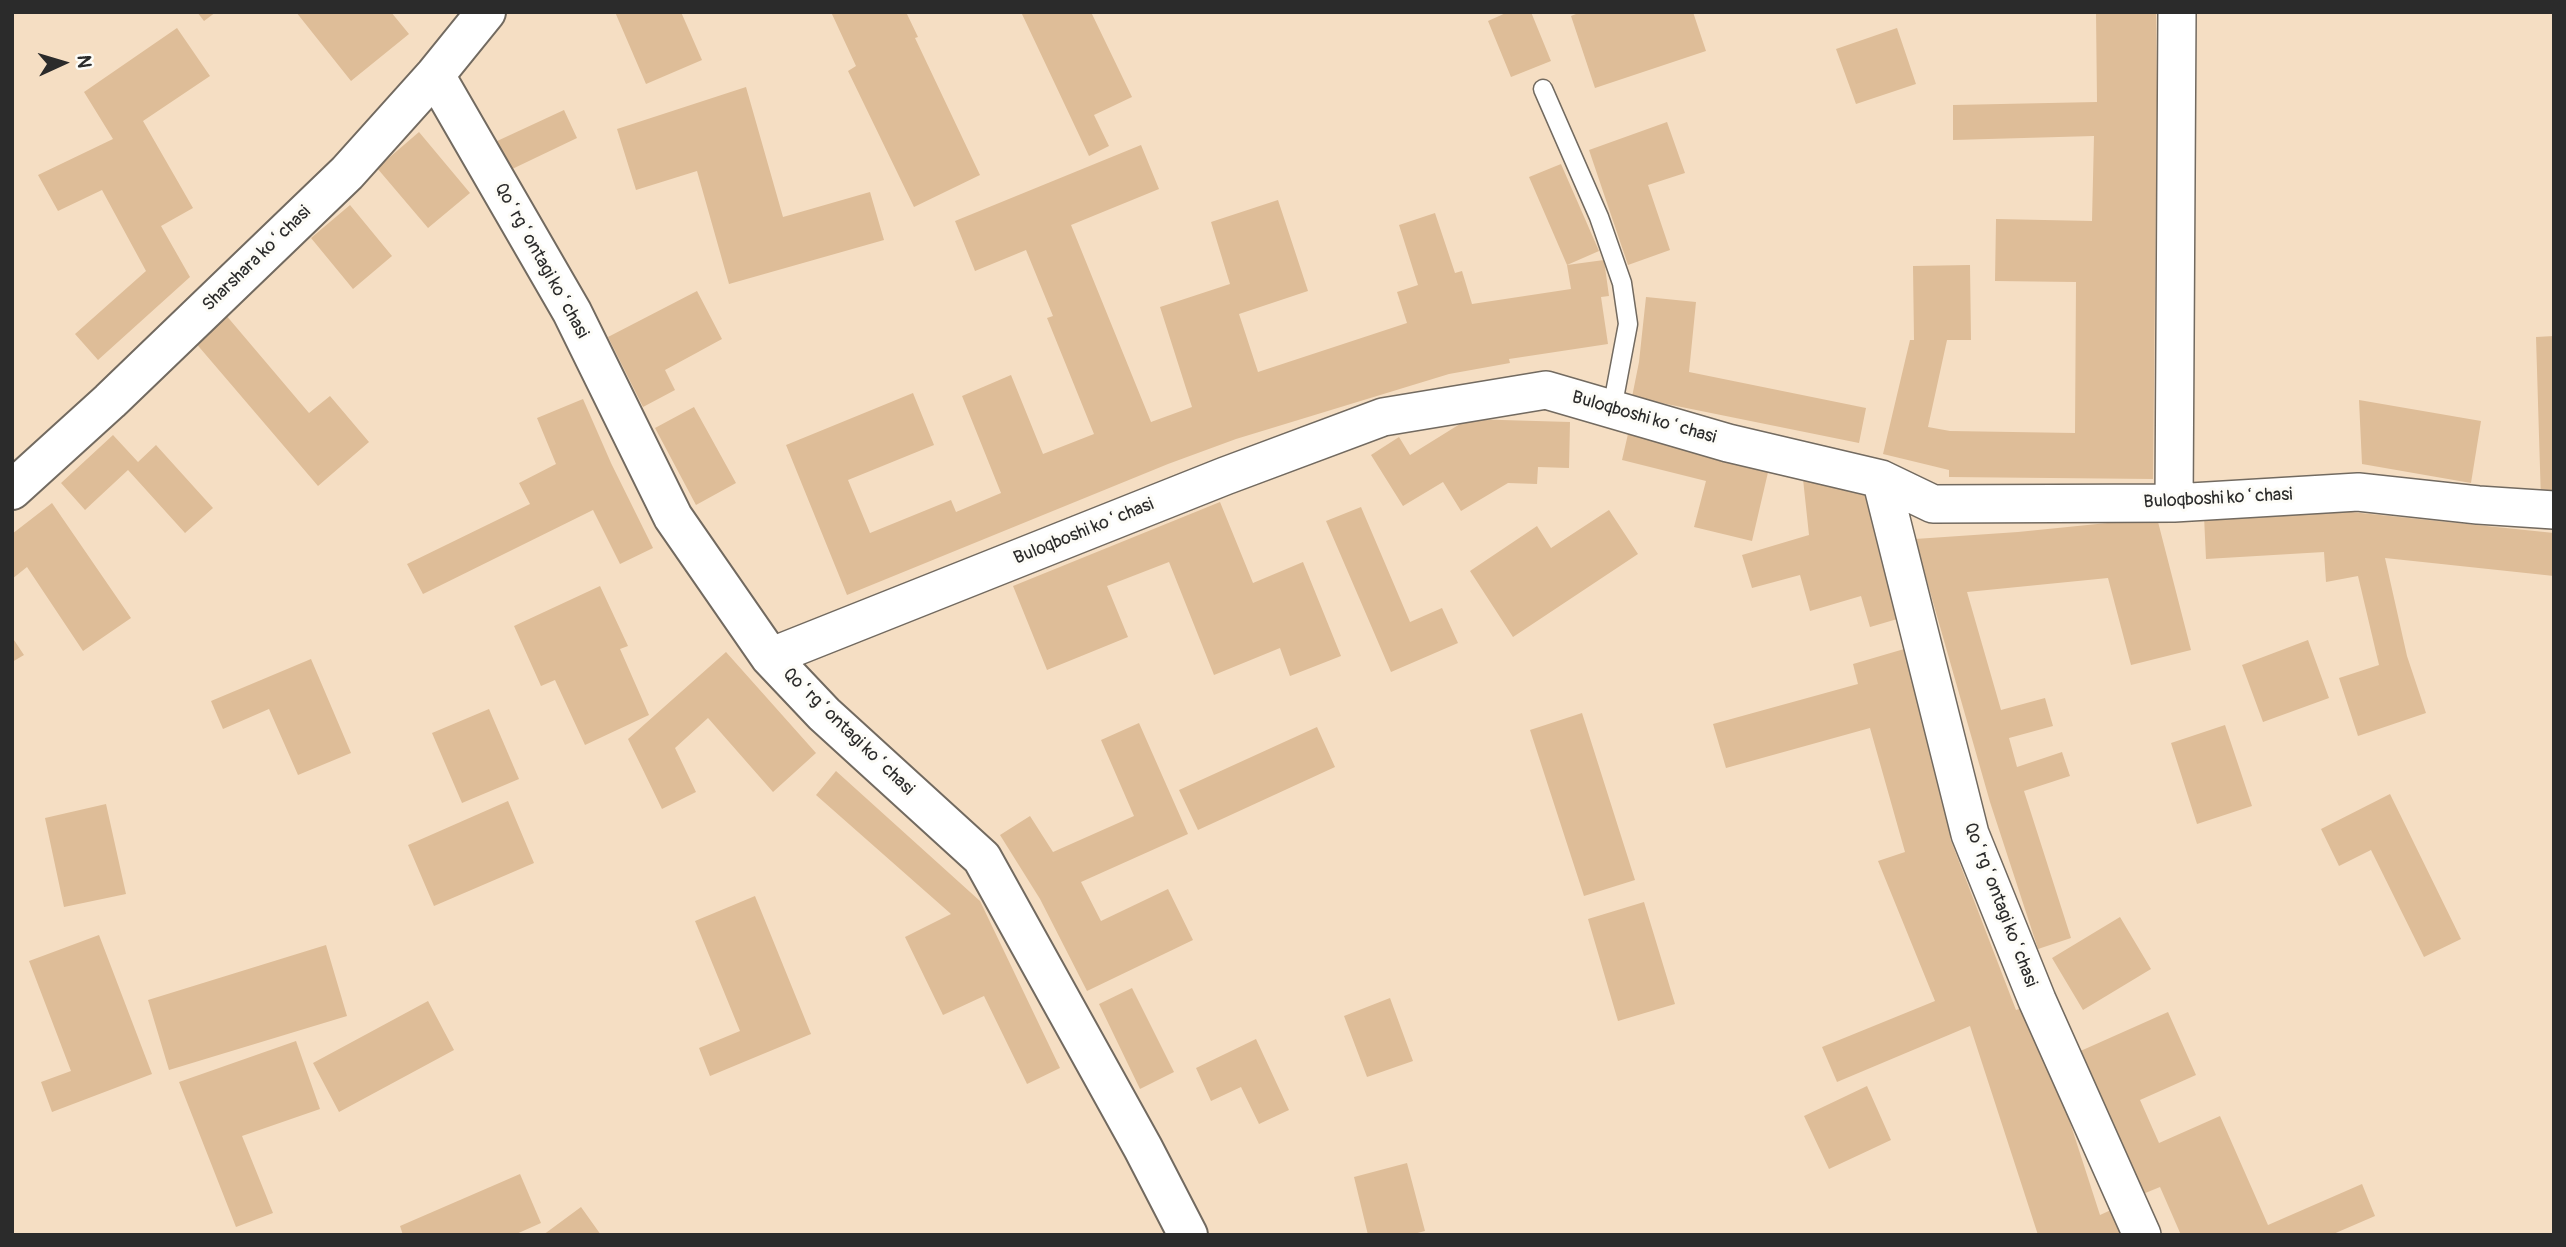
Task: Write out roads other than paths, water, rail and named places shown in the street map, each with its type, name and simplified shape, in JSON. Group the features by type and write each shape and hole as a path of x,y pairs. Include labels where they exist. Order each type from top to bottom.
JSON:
{"street":[{"name":"Sharshara koʻchasi","path":"12,490 110,401 347,173 435,75 486,12"},
{"path":"2174,503 2177,12"},
{"name":"Qoʻrgʻontagi koʻchasi","path":"435,75 572,312 673,517 770,657 824,714 982,858 1143,1148 1188,1235"},
{"name":"Buloqboshi koʻchasi","path":"770,657 1225,476 1383,417 1546,390 1728,443 1881,479 1933,504 2174,503 2358,492 2554,510"},
{"name":"Qoʻrgʻontagi koʻchasi","path":"1881,479 1970,834 2037,1000 2142,1235"}],"lane":[{"path":"1543,89 1599,217 1622,283 1628,324 1612,409"}]}
